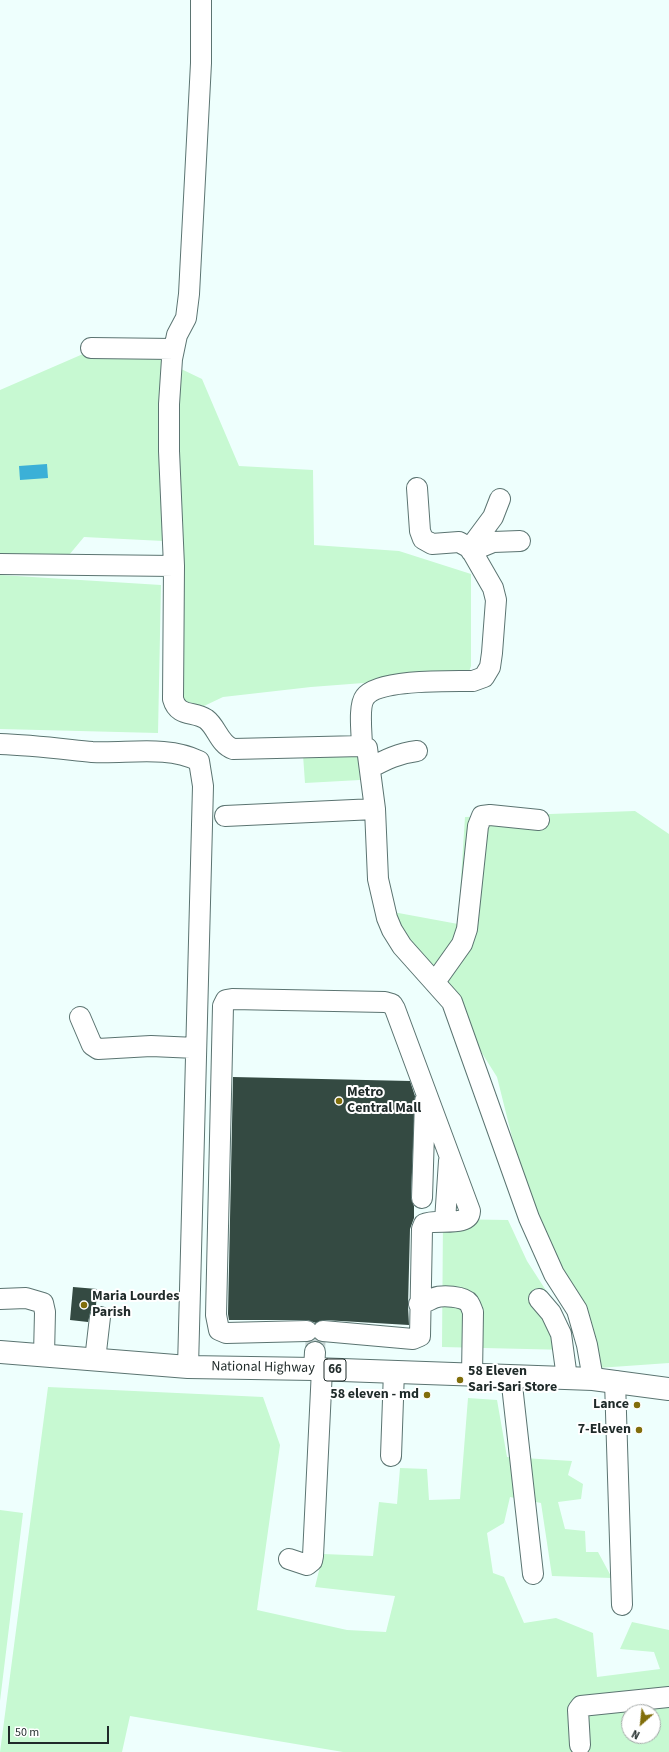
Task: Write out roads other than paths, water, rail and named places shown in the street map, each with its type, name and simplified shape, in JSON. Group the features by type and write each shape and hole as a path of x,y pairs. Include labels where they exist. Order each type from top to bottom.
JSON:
{"main road":[{"name":"National Highway","path":"0,1352 188,1367 317,1363 394,1371 593,1379 669,1389"}],"street":[{"path":"201,0 202,63 189,294 186,318 177,335 174,349 169,397 174,566 173,700 175,706 179,710 207,720 226,747 232,749 362,746 367,748 375,808 378,879 387,918 392,930 402,946 452,1002 529,1218 554,1274 577,1310 593,1379"},
{"path":"91,348 174,349"},
{"path":"362,746 362,706 365,697 372,691 383,686 397,684 472,680 484,677 490,667 496,600 493,588 471,549 459,542 432,544 423,539 420,531 417,488"},
{"path":"471,549 493,517 500,499"},
{"path":"471,549 493,542 520,541"},
{"path":"0,564 174,566"},
{"path":"0,744 27,745 94,752 163,752 189,756 199,761 203,786 196,1048 196,1110 188,1367"},
{"path":"370,768 388,758 403,753 417,751"},
{"path":"225,816 375,808"},
{"path":"435,982 462,944 467,929 478,826 482,816 490,815 539,820"},
{"path":"232,998 385,1002 392,1004 426,1089 449,1156 445,1221 429,1221 424,1224 422,1229 419,1304 421,1327 420,1336 413,1338 315,1331 226,1333 219,1330 216,1315 223,1006 226,1000 232,998"},
{"path":"80,1017 92,1045 98,1049 151,1046 196,1048"},
{"path":"422,1198 426,1089"},
{"path":"419,1304 430,1302 436,1298 454,1297 469,1303 472,1312 472,1375"},
{"path":"0,1299 26,1298 43,1303 46,1312 44,1355"},
{"path":"539,1299 551,1313 561,1334 567,1378"},
{"path":"95,1360 100,1317"},
{"path":"289,1559 307,1565 312,1561 313,1556 317,1363"},
{"path":"390,1456 394,1371"},
{"path":"511,1376 533,1574"},
{"path":"615,1381 622,1605"},
{"path":"580,1745 578,1710 581,1706 669,1697"}],"water":[{"path":"47,464 48,478 20,480 19,466"}],"tunnel":[{"path":"315,1352 316,1330"}],"place":[{"name":"Metro Central Mall","path":"339,1101"},
{"name":"Maria Lourdes Parish","path":"84,1305"},
{"name":"58 Eleven Sari-Sari Store","path":"460,1380"},
{"name":"58 eleven - md","path":"427,1395"},
{"name":"Lance","path":"637,1405"},
{"name":"7-Eleven","path":"639,1430"}]}
